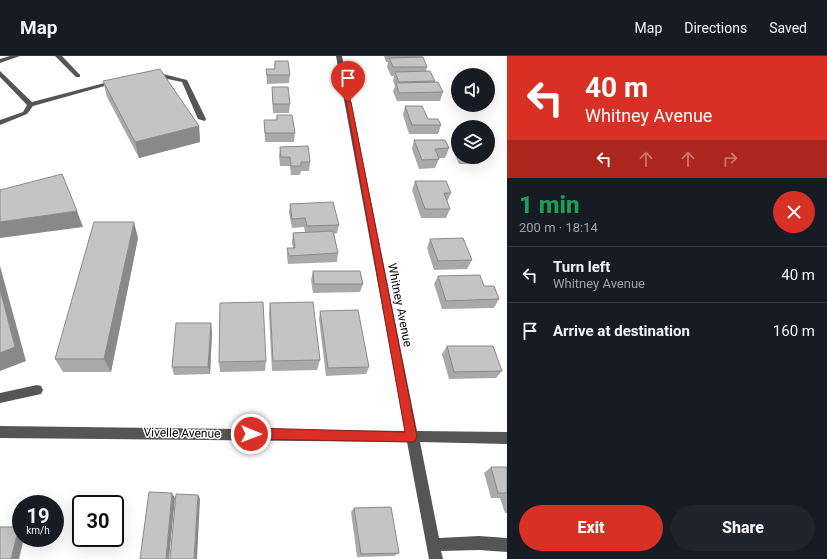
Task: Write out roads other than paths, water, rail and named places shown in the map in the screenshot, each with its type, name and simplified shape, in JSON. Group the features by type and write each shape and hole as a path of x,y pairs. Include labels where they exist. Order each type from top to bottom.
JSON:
{"street":[{"path":"0,61 17,56"},
{"path":"58,56 78,76"},
{"name":"Whitney Avenue","path":"339,56 411,437 436,559"},
{"path":"0,73 31,105"},
{"path":"140,78 163,76 185,81 202,119"},
{"path":"0,123 25,113 31,105 124,80"},
{"path":"0,398 37,390"},
{"name":"Vivelle Avenue","path":"0,432 122,432 507,438"},
{"path":"433,545 479,543 507,545"}]}
